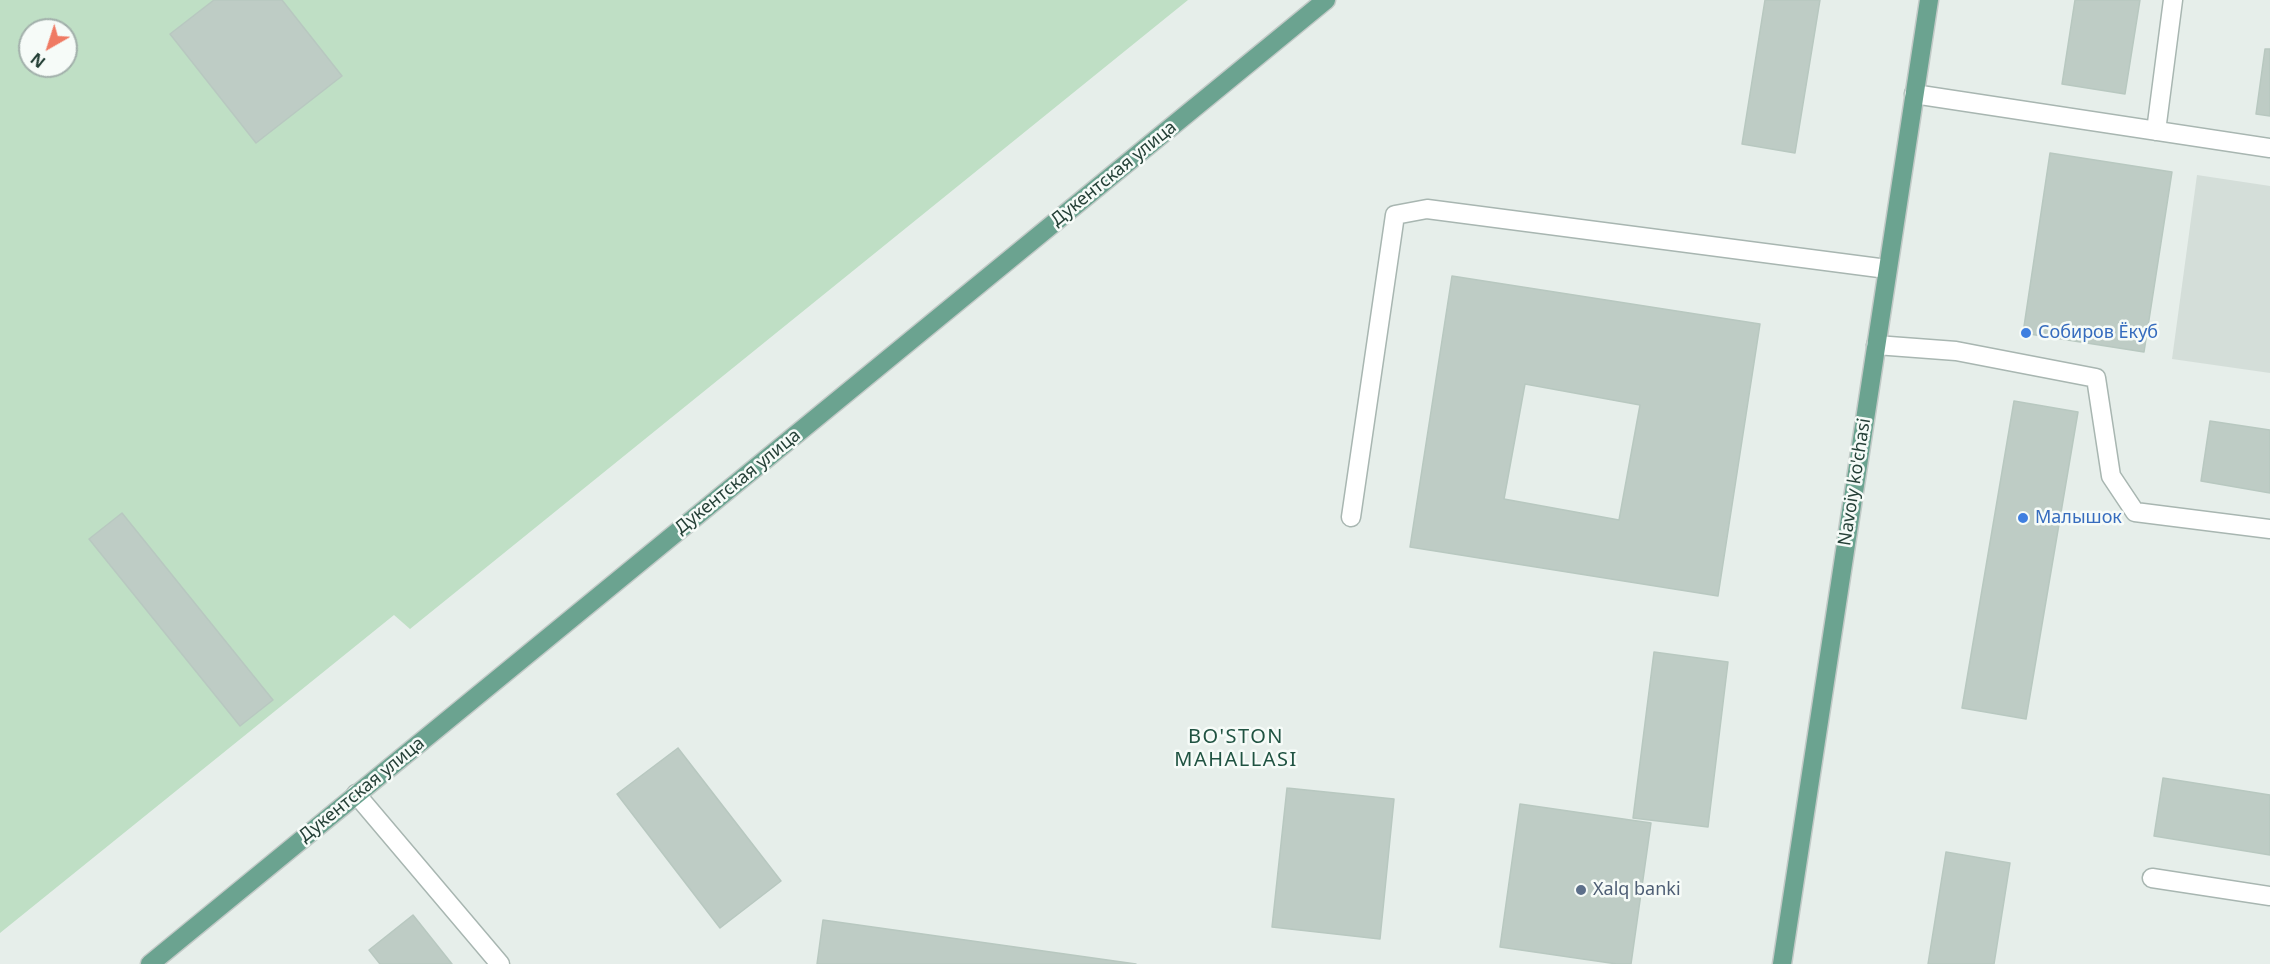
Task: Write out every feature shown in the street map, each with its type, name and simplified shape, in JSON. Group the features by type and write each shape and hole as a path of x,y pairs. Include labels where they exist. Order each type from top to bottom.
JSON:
{"main road":[{"name":"Navoiy ko'chasi","path":"1782,964 1929,0"},
{"name":"Дукентская улица","path":"150,964 1316,3"}],"street":[{"path":"2156,131 2174,0"},
{"path":"1914,94 2270,148"},
{"path":"1351,517 1395,215 1426,209 1887,269"},
{"path":"1876,345 1956,351 2096,378 2111,476 2134,512 2270,529"},
{"path":"356,794 501,964"},
{"path":"2152,878 2270,896"}],"shaded area":[{"path":"2197,175 2270,186 2270,373 2172,359"}],"green space":[{"path":"0,0 1188,0 410,629 394,615 0,933"}],"building":[{"path":"214,0 282,0 342,76 256,143 170,34"},
{"path":"1765,0 1820,0 1795,153 1742,144"},
{"path":"2075,0 2140,0 2125,94 2062,84"},
{"path":"2265,49 2270,49 2270,116 2256,114"},
{"path":"2050,153 2172,172 2144,352 2023,333"},
{"path":"1452,276 1760,324 1718,596 1410,547","holes":["1525,384 1640,405 1619,520 1504,499"]},
{"path":"2014,401 2078,412 2026,719 1962,708"},
{"path":"2210,421 2270,430 2270,493 2201,481"},
{"path":"122,513 273,700 240,726 89,539"},
{"path":"1654,652 1728,662 1708,827 1633,818"},
{"path":"678,748 781,881 720,928 617,794"},
{"path":"2163,778 2270,795 2270,855 2154,836"},
{"path":"1287,788 1394,799 1380,939 1272,927"},
{"path":"1520,804 1651,823 1631,964 1617,964 1500,947"},
{"path":"1946,852 2010,863 1994,964 1928,964"},
{"path":"413,915 452,964 380,964 369,950"},
{"path":"823,920 1136,964 817,964"}],"place":[{"name":"Собиров Ёкуб","path":"2026,333"},
{"name":"Малышок","path":"2023,518"},
{"name":"Xalq banki","path":"1581,890"}],"district":[{"name":"BO'STON MAHALLASI","path":"1236,748"}]}
